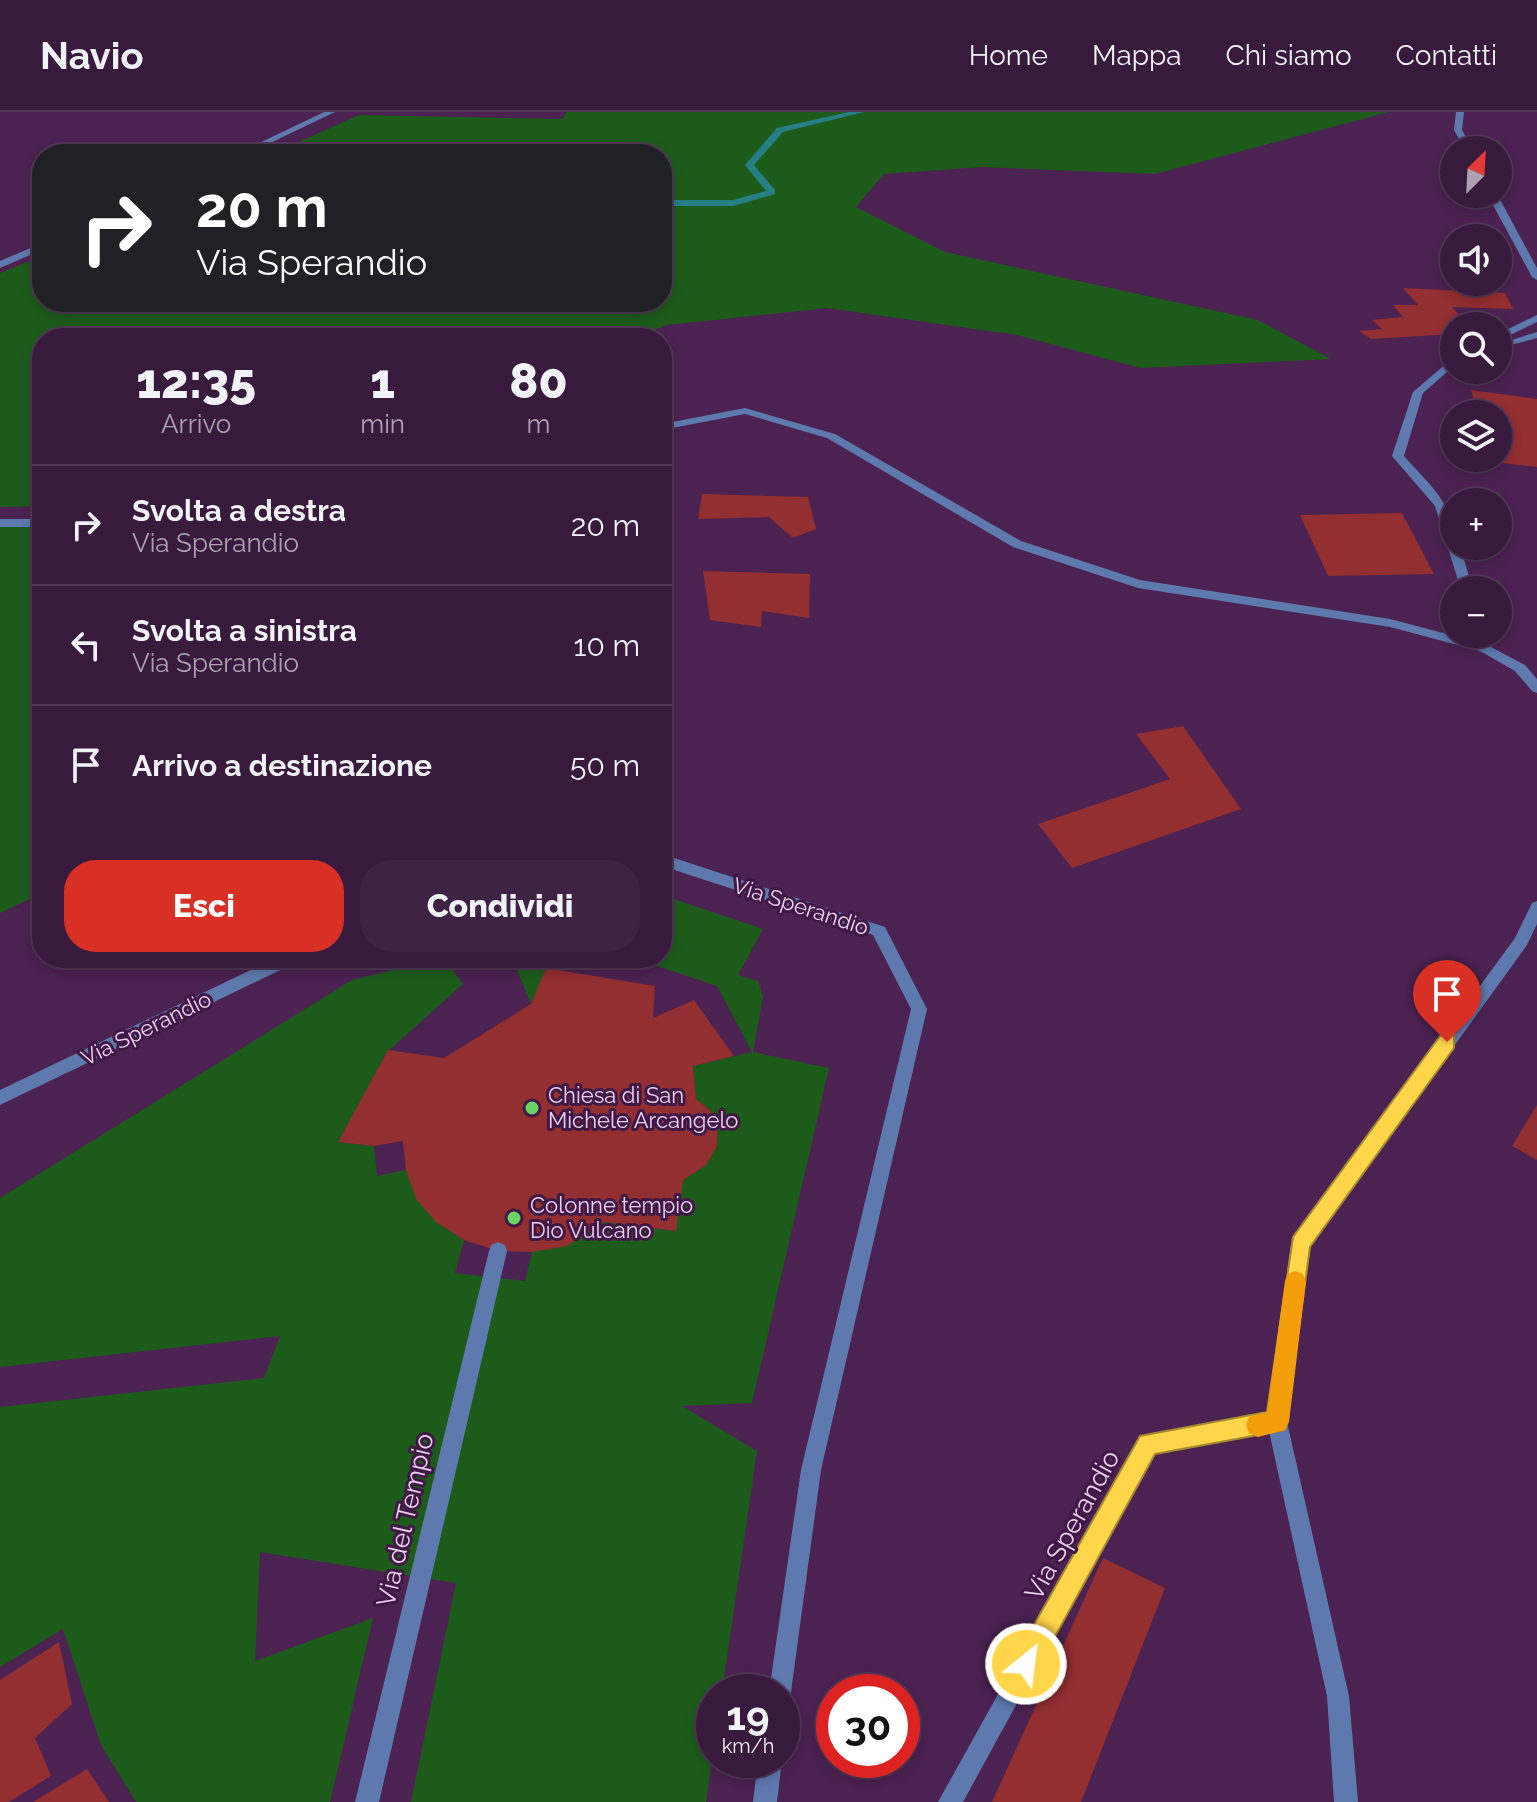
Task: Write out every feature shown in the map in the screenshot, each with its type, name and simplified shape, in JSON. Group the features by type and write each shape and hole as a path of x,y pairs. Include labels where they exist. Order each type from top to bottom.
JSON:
{"street":[{"path":"262,144 331,112"},
{"path":"1451,112 1461,136"},
{"path":"1458,130 1460,112"},
{"path":"1500,208 1537,277"},
{"path":"0,265 32,251"},
{"path":"1512,331 1537,318"},
{"path":"1512,341 1537,335"},
{"path":"1440,372 1418,392 1398,456 1441,505 1463,576"},
{"path":"672,425 745,411 831,436 1017,544 1138,584 1440,633"},
{"path":"0,523 32,523"},
{"path":"1493,648 1520,668 1537,688"},
{"name":"Via Sperandio","path":"672,863 879,931 919,1009 811,1470 783,1674"},
{"path":"1346,1802 1338,1696 1277,1422 1300,1244 1521,941 1537,907"},
{"name":"Via Sperandio","path":"0,1098 270,968"},
{"name":"Via del Tempio","path":"367,1802 498,1251"},
{"name":"Via Sperandio","path":"950,1802 1148,1444 1277,1422"},
{"path":"765,1802 768,1778"}],"green space":[{"path":"567,112 1389,112 1155,174 982,167 884,174 856,207 945,252 1258,320 1331,359 1141,368 1017,335 827,308 659,328 32,328 32,506 0,507 0,273 32,260 32,312 672,312 672,144 294,144 359,115 562,119"},
{"path":"0,523 32,523 32,898 0,913"},
{"path":"672,898 763,929 738,975 758,981 763,997 753,1052 829,1068 752,1403 682,1406 757,1451 725,1674 696,1674 696,1778 709,1778 706,1802 411,1802 456,1583 260,1552 255,1661 373,1618 330,1802 136,1802 101,1745 63,1629 0,1667 0,1407 264,1378 280,1336 0,1367 0,1198 352,980 402,968 451,968 463,984 386,1053 339,1142 374,1146 377,1176 406,1170 428,1211 464,1240 455,1273 525,1281 532,1252 604,1222 675,1231 683,1180 707,1161 714,1147 717,1129 718,1117 696,1099 693,1066 752,1052 717,986 663,968 672,968"},
{"path":"516,968 547,968 531,1004"}],"building":[{"path":"1403,288 1440,290 1440,296 1506,296 1513,309 1452,307 1456,312 1440,312 1440,335 1371,339 1359,331 1382,329 1372,320 1403,317 1393,305 1418,305"},
{"path":"1471,390 1537,399 1537,467 1512,464 1512,400 1474,400"},
{"path":"702,494 808,497 816,529 793,538 769,517 698,519"},
{"path":"1402,513 1434,574 1328,576 1300,515"},
{"path":"703,571 810,574 809,618 762,611 761,627 710,620"},
{"path":"1183,726 1241,809 1072,868 1038,824 1170,779 1136,734"},
{"name":"Chiesa di San Michele Arcangelo","path":"546,968 655,986 653,1018 694,1000 734,1056 693,1066 696,1099 718,1117 717,1146 706,1165 683,1180 676,1231 604,1222 567,1246 532,1252 498,1251 464,1240 436,1222 416,1199 406,1170 403,1141 374,1146 338,1142 388,1050 444,1058 531,1004"},
{"path":"1537,1105 1537,1160 1512,1146"},
{"path":"1103,1558 1165,1588 1081,1802 992,1802"},
{"path":"59,1642 72,1704 35,1738 51,1776 9,1802 0,1802 0,1680"},
{"path":"87,1769 109,1802 33,1802"}],"waterway":[{"path":"672,203 733,203 772,192 749,165 780,130 860,112"}],"slow traffic":[{"path":"1258,1425 1277,1422 1295,1281"}],"place":[{"name":"Chiesa di San Michele Arcangelo","path":"532,1108"},
{"name":"Colonne tempio Dio Vulcano","path":"514,1218"}],"route":[{"path":"1026,1664 1148,1444 1277,1422 1300,1244 1447,1042"}]}
